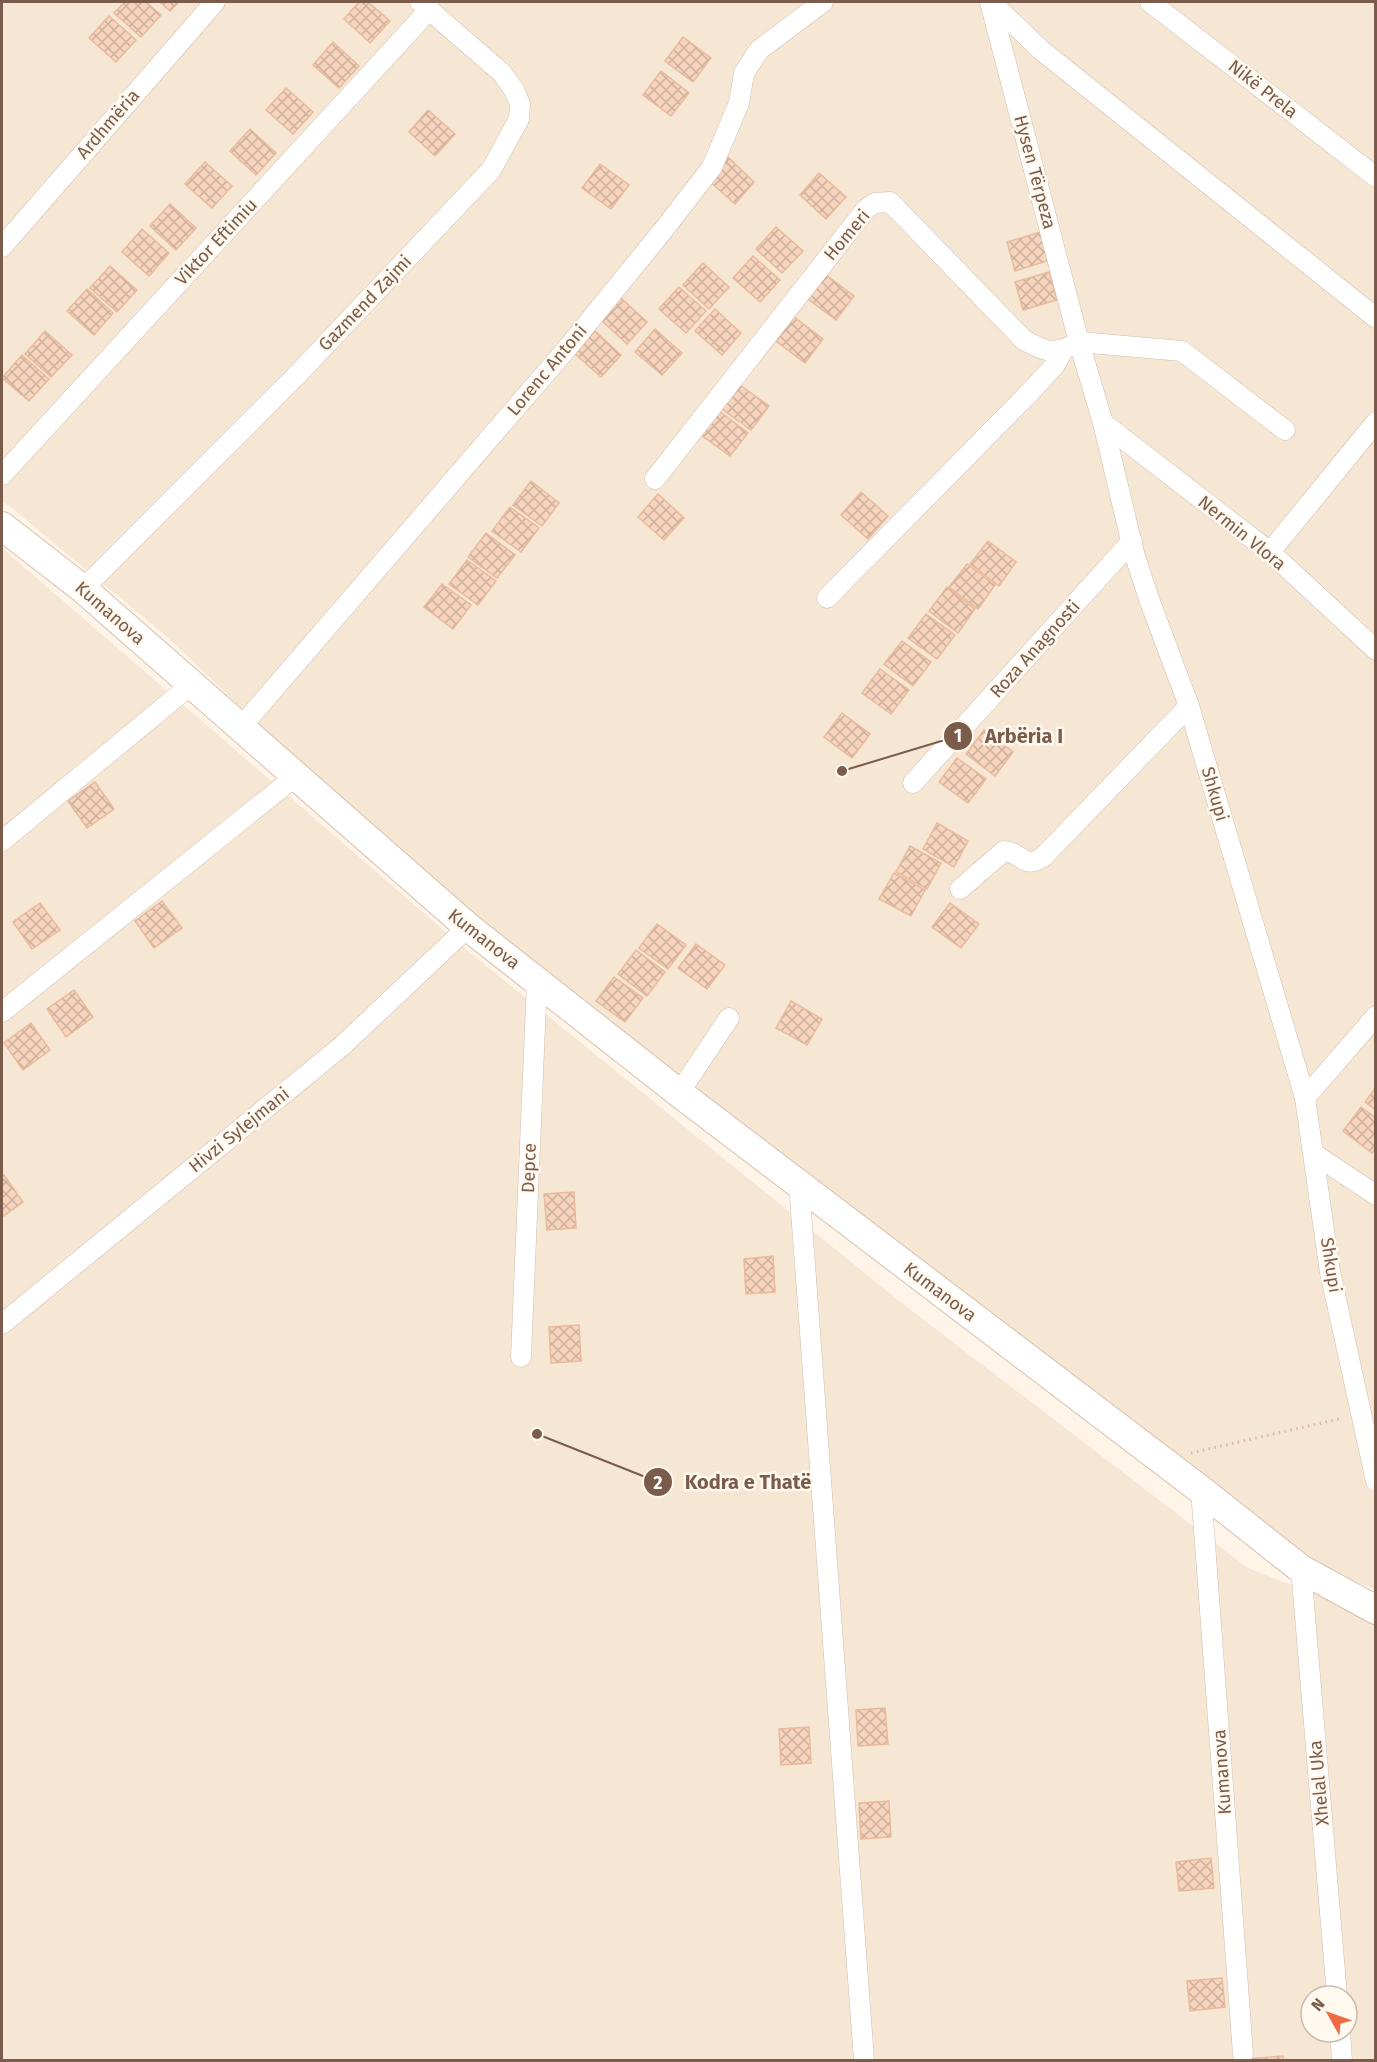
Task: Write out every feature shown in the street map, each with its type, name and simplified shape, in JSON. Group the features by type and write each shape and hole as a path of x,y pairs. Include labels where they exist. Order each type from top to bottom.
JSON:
{"main road":[{"name":"Kumanova","path":"2,526 83,589 468,927 679,1093 1201,1490 1301,1569 1376,1610"}],"street":[{"name":"Ardhmëria","path":"2,247 215,2"},
{"name":"Lorenc Antoni","path":"241,727 569,346 712,167 728,134 739,103 744,73 759,50 823,2"},
{"path":"991,2 1041,50 1376,318"},
{"name":"Hysen Tërpeza","path":"991,2 1070,347"},
{"name":"Nikë Prela","path":"1150,2 1376,177"},
{"name":"Viktor Eftimiu","path":"2,475 425,5"},
{"name":"Gazmend Zajmi","path":"83,589 295,377 491,170 519,119 520,104 502,72 425,5"},
{"name":"Homeri","path":"655,479 866,209 875,203 890,202 1024,340 1042,350 1070,347"},
{"path":"827,597 1032,390 1070,347 1182,351 1285,430"},
{"name":"Shkupi","path":"1070,347 1103,423 1149,599 1189,706 1305,1098 1330,1272 1376,1481"},
{"path":"1270,552 1376,422"},
{"name":"Nermin Vlora","path":"1103,423 1270,552 1376,650"},
{"name":"Roza Anagnosti","path":"914,783 1132,541"},
{"path":"2,841 192,684"},
{"path":"960,889 1004,851 1012,851 1025,862 1034,863 1043,857 1189,706"},
{"path":"2,1012 296,776"},
{"name":"Hivzi Sylejmani","path":"2,1324 342,1046 468,927"},
{"name":"Depce","path":"521,1357 537,980"},
{"path":"1305,1098 1376,1016"},
{"path":"679,1093 729,1018"},
{"path":"1314,1154 1373,1189"},
{"path":"799,1184 864,2061"},
{"name":"Kumanova","path":"1201,1490 1244,2054"},
{"name":"Xhelal Uka","path":"1301,1569 1336,1984"},
{"path":"1341,2044 1342,2061"}],"path":[{"path":"1160,1459 1362,1414"}],"shaded area":[{"path":"2,2 1375,2 1375,1590 1296,1554 450,907 166,636 2,500"},
{"path":"2,548 462,946 898,1300 1248,1568 1375,1617 1375,2060 2,2060"}],"building":[{"path":"125,2 146,2 161,15 141,37 114,13"},
{"path":"160,2 179,2 170,11"},
{"path":"359,2 368,2 390,21 370,43 344,19"},
{"path":"109,16 136,40 116,62 89,38"},
{"path":"683,37 711,58 693,82 665,61"},
{"path":"333,42 359,66 339,88 313,65"},
{"path":"661,71 689,93 671,116 643,95"},
{"path":"286,88 313,112 293,134 266,110"},
{"path":"428,110 455,134 435,156 409,132"},
{"path":"250,129 276,153 256,175 230,151"},
{"path":"728,157 754,182 735,204 708,180"},
{"path":"205,162 232,186 212,208 185,184"},
{"path":"600,164 629,185 611,209 582,188"},
{"path":"819,173 846,197 826,219 800,195"},
{"path":"170,204 196,228 176,250 150,226"},
{"path":"776,227 803,251 782,273 756,249"},
{"path":"142,229 169,253 149,276 122,252"},
{"path":"1041,232 1050,260 1015,271 1007,242"},
{"path":"753,256 780,280 760,302 733,278"},
{"path":"703,263 729,287 709,309 683,285"},
{"path":"110,266 137,290 117,312 90,288"},
{"path":"1049,272 1057,300 1023,310 1015,282"},
{"path":"826,275 854,296 836,320 808,299"},
{"path":"679,287 706,311 686,333 659,309"},
{"path":"87,289 113,313 94,335 67,311"},
{"path":"621,298 647,322 627,344 601,320"},
{"path":"715,309 741,333 722,355 695,331"},
{"path":"794,317 823,339 805,363 776,341"},
{"path":"655,329 682,353 662,375 635,352"},
{"path":"45,331 72,355 51,377 25,354"},
{"path":"595,331 621,355 601,377 574,353"},
{"path":"22,355 49,379 29,401 2,378"},
{"path":"740,385 769,406 751,430 722,409"},
{"path":"719,411 748,433 730,456 701,435"},
{"path":"531,481 559,503 542,526 513,505"},
{"path":"861,492 888,516 868,539 841,515"},
{"path":"658,494 684,518 664,540 638,517"},
{"path":"510,507 539,528 521,552 492,531"},
{"path":"486,533 515,555 497,578 468,557"},
{"path":"988,541 1016,562 999,586 970,564"},
{"path":"467,560 496,581 478,605 449,584"},
{"path":"967,564 995,585 978,609 949,587"},
{"path":"442,584 471,605 453,629 424,607"},
{"path":"947,587 975,609 958,633 929,611"},
{"path":"926,614 955,635 937,659 908,638"},
{"path":"902,641 931,662 913,686 884,664"},
{"path":"880,669 909,690 891,714 862,693"},
{"path":"842,713 870,734 852,758 824,737"},
{"path":"984,730 1013,752 995,776 966,754"},
{"path":"957,758 986,779 968,803 939,782"},
{"path":"95,782 114,809 87,828 68,801"},
{"path":"937,823 968,841 954,867 923,849"},
{"path":"910,846 941,863 927,889 896,872"},
{"path":"894,873 925,890 911,916 879,899"},
{"path":"162,901 182,928 154,948 135,921"},
{"path":"40,903 60,930 32,949 13,922"},
{"path":"950,903 979,924 961,948 932,927"},
{"path":"657,924 686,945 668,969 639,948"},
{"path":"696,944 725,965 707,989 678,968"},
{"path":"636,950 665,972 647,996 618,974"},
{"path":"614,977 643,998 625,1022 596,1001"},
{"path":"74,990 93,1017 66,1037 47,1009"},
{"path":"791,1001 822,1019 807,1045 776,1028"},
{"path":"31,1023 50,1050 23,1070 4,1043"},
{"path":"1376,1087 1376,1110 1365,1102"},
{"path":"1361,1107 1376,1118 1376,1148 1372,1153 1343,1131"},
{"path":"4,1175 23,1202 2,1217 2,1176"},
{"path":"574,1192 576,1228 547,1230 544,1194"},
{"path":"773,1256 775,1292 746,1294 744,1259"},
{"path":"579,1325 581,1361 551,1363 549,1327"},
{"path":"885,1708 888,1744 858,1746 856,1710"},
{"path":"809,1727 811,1763 781,1765 779,1729"},
{"path":"889,1801 891,1837 861,1839 859,1803"},
{"path":"1211,1858 1214,1888 1179,1891 1176,1862"},
{"path":"1222,1978 1225,2007 1190,2011 1187,1981"},
{"path":"1283,2056 1283,2060 1247,2060 1247,2059"}],"place":[{"name":"Arbëria I","path":"842,771"},
{"name":"Kodra e Thatë","path":"537,1434"}]}
